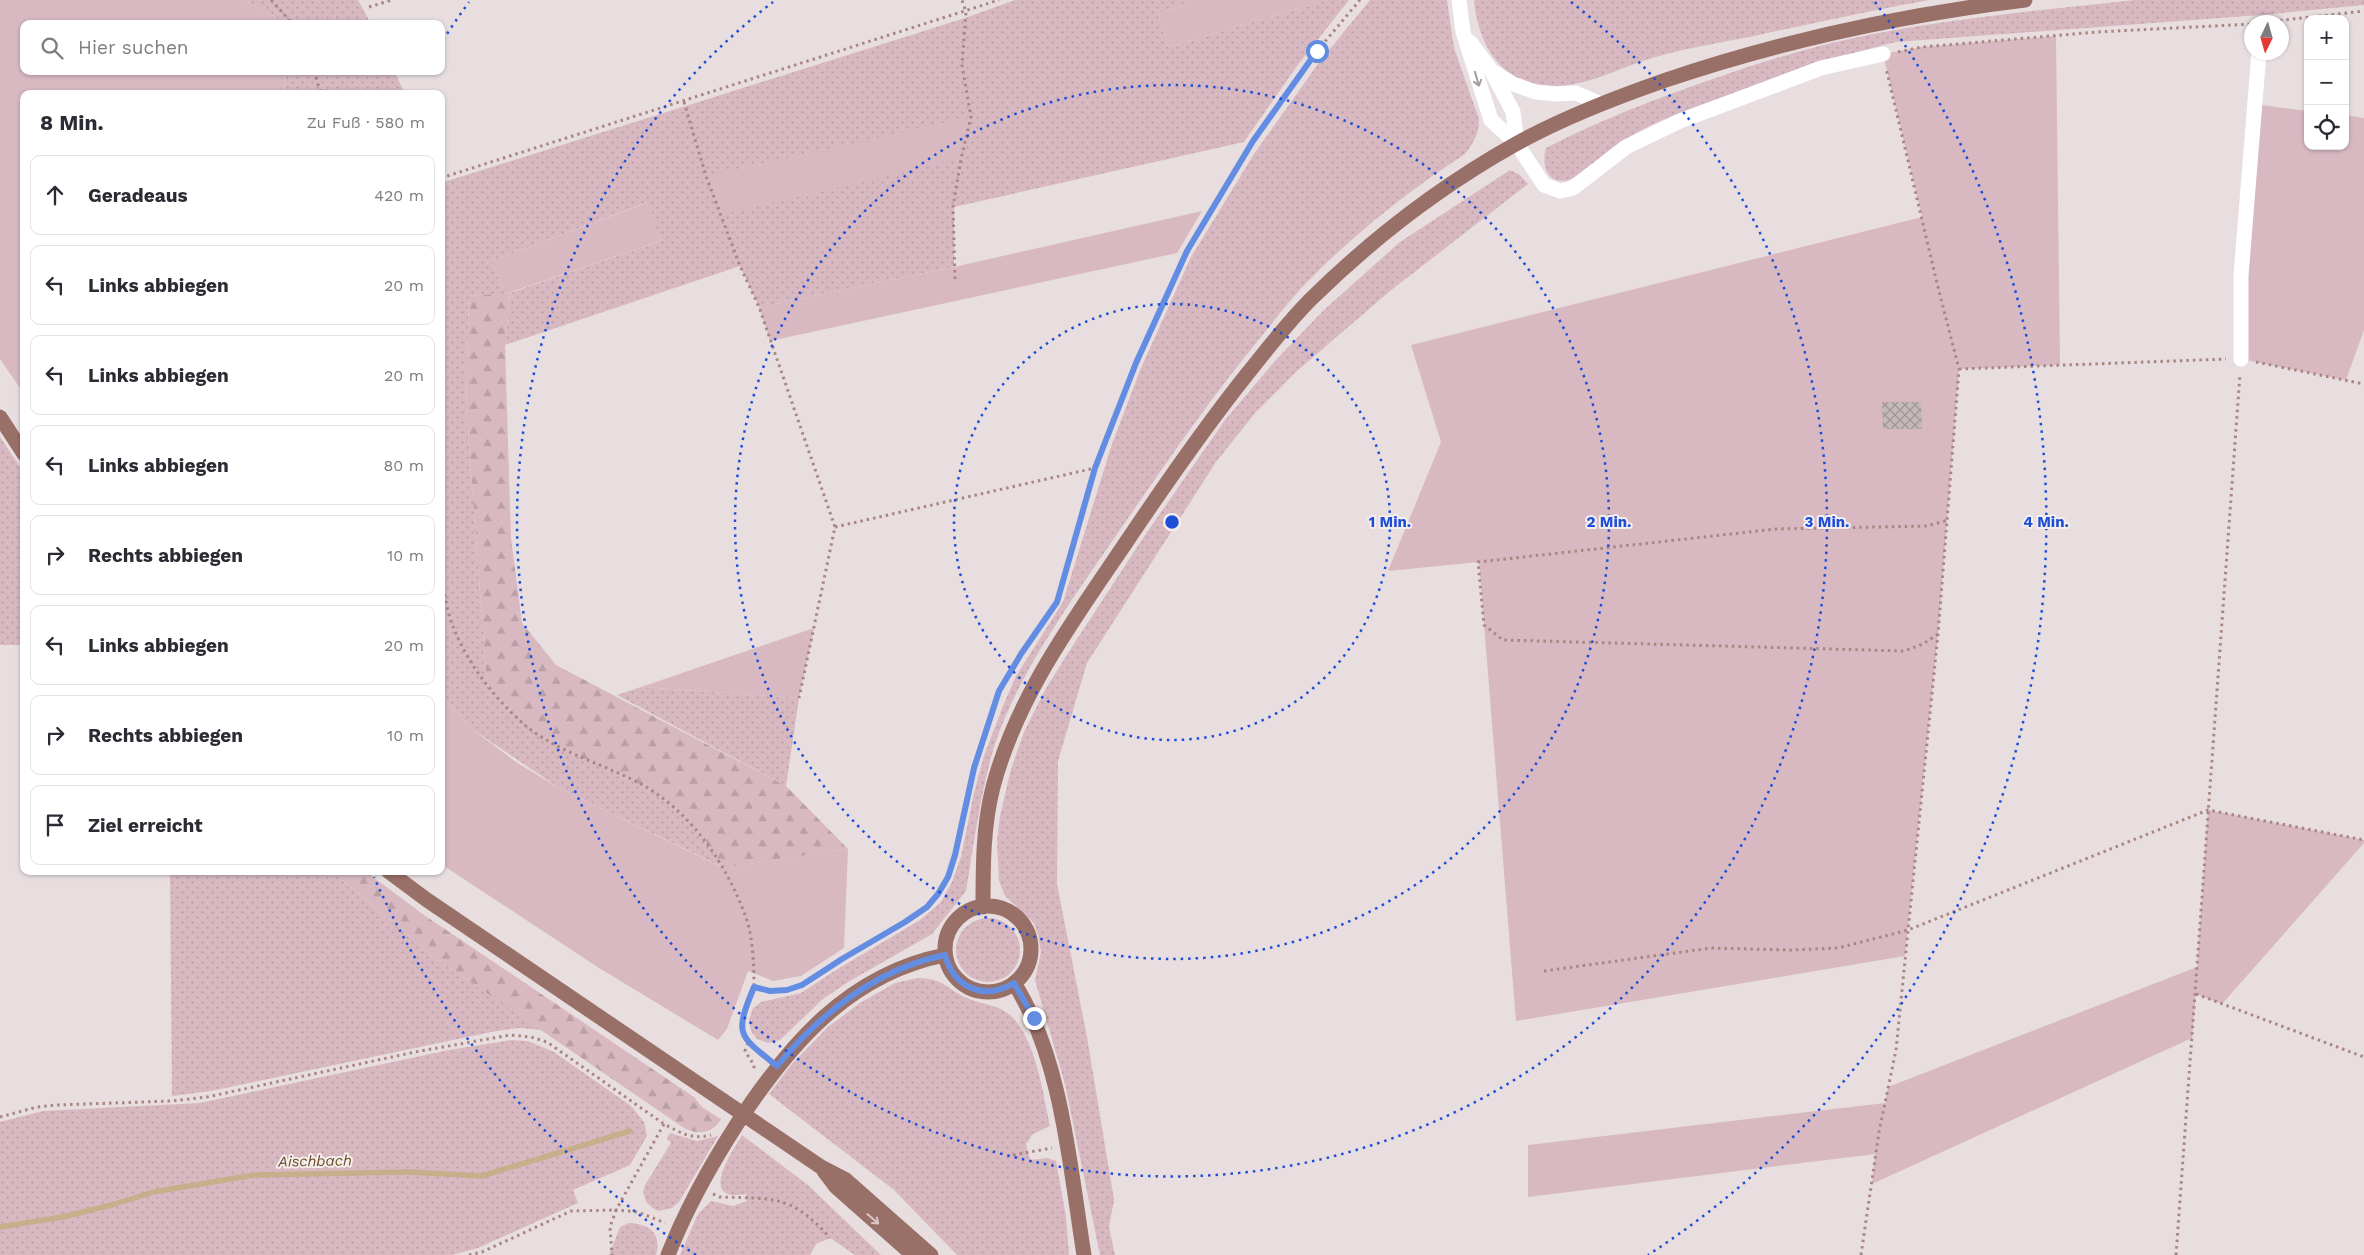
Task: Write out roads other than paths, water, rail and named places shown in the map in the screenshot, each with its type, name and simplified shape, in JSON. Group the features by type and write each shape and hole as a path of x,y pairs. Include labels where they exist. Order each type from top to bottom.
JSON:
{"main road":[{"path":"983,907 984,850 990,802 1004,750 1022,706 1050,655 1163,486 1268,347 1309,301 1398,224 1458,180 1517,144 1601,104 1712,65 1832,32 1938,11 2025,0"},
{"path":"0,418 20,448"},
{"path":"393,875 427,900 709,1090 821,1168 846,1180 885,1212 932,1255"},
{"path":"983,907 994,907 1010,913 1022,924 1028,933 1030,955 1027,966 1014,983 1005,988 986,992 967,987 952,974 945,955 945,944 954,923 962,915 983,907"},
{"path":"668,1255 678,1228 698,1188 735,1127 777,1066 801,1038 852,994 902,968 929,958 945,955"},
{"path":"1014,983 1042,1036 1066,1146 1084,1255"},
{"path":"821,1168 836,1187 913,1255"}],"street":[{"path":"1459,0 1464,32 1491,120 1517,144 1544,185 1551,190 1560,191 1573,188 1626,147 1680,121 1821,68 1883,54"},
{"path":"1464,32 1491,70 1513,112 1517,144"},
{"path":"2241,359 2241,276 2258,60"},
{"path":"1491,70 1513,84 1536,92 1576,93 1601,104"}],"waterway":[{"name":"Aischbach","path":"0,1227 62,1217 112,1205 153,1192 254,1175 409,1172 482,1176 630,1131"}]}
